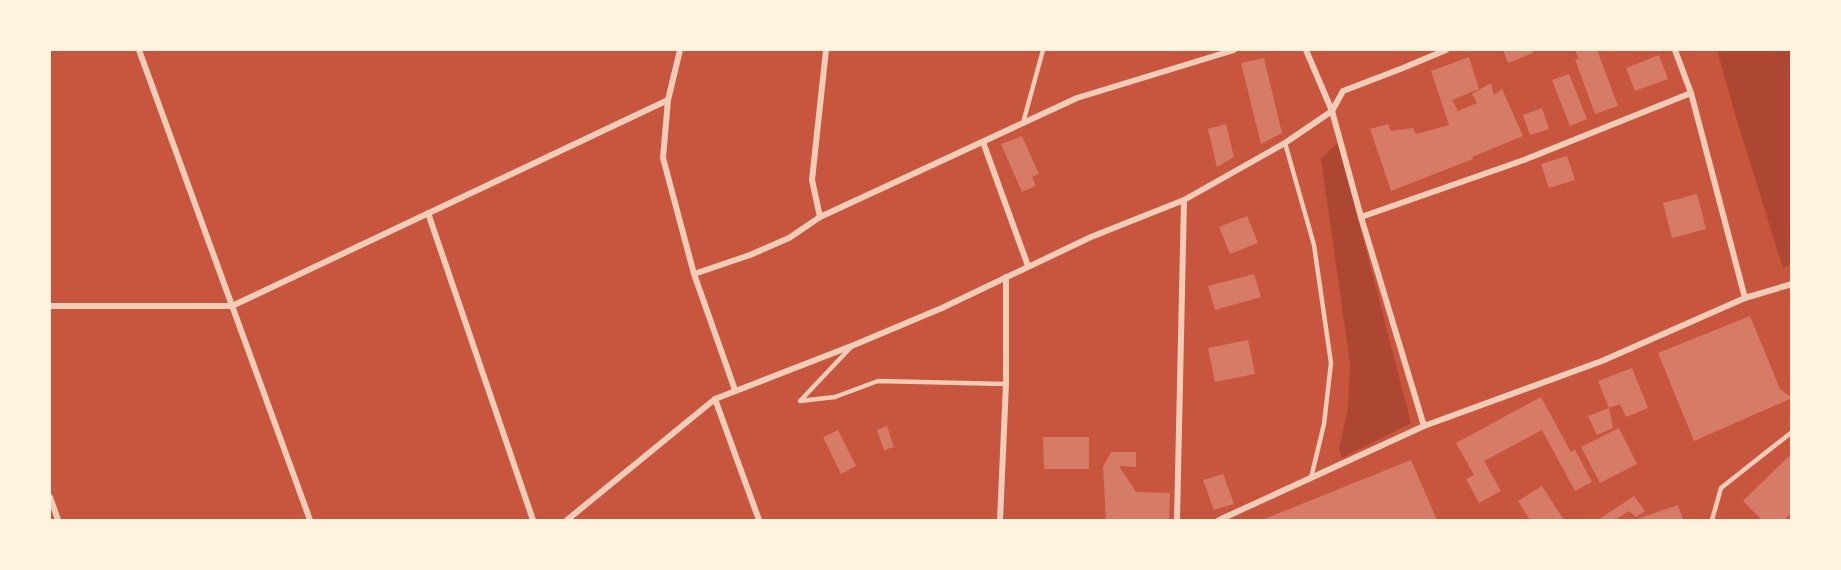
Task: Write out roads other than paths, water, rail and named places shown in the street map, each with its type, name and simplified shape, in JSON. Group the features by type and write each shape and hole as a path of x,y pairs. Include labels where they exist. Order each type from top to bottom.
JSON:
{"street":[{"path":"139,50 310,520"},
{"path":"680,50 668,100 663,158 694,274 735,390"},
{"path":"820,217 812,180 826,50"},
{"path":"694,274 750,255 789,238 820,217 1077,98 1234,50"},
{"path":"1306,50 1332,111 1361,217 1424,426"},
{"path":"567,520 715,399 942,308 1091,237 1184,200 1285,143 1332,111 1342,91 1446,50"},
{"path":"1675,50 1691,93 1745,298"},
{"path":"1361,217 1524,160 1691,93"},
{"path":"50,306 232,306 668,100"},
{"path":"983,142 1028,266"},
{"path":"1177,520 1184,200"},
{"path":"428,213 533,520"},
{"path":"1000,520 1006,384 1006,277"},
{"path":"1220,520 1424,426 1602,362 1745,298 1791,284"},
{"path":"715,399 759,520"},
{"path":"50,497 58,520"}],"lane":[{"path":"1023,123 1043,50"},
{"path":"1285,143 1314,245 1331,363 1324,424 1311,479"},
{"path":"854,345 800,401 835,397 878,381 1006,384"},
{"path":"1712,520 1721,488 1791,432"}]}
